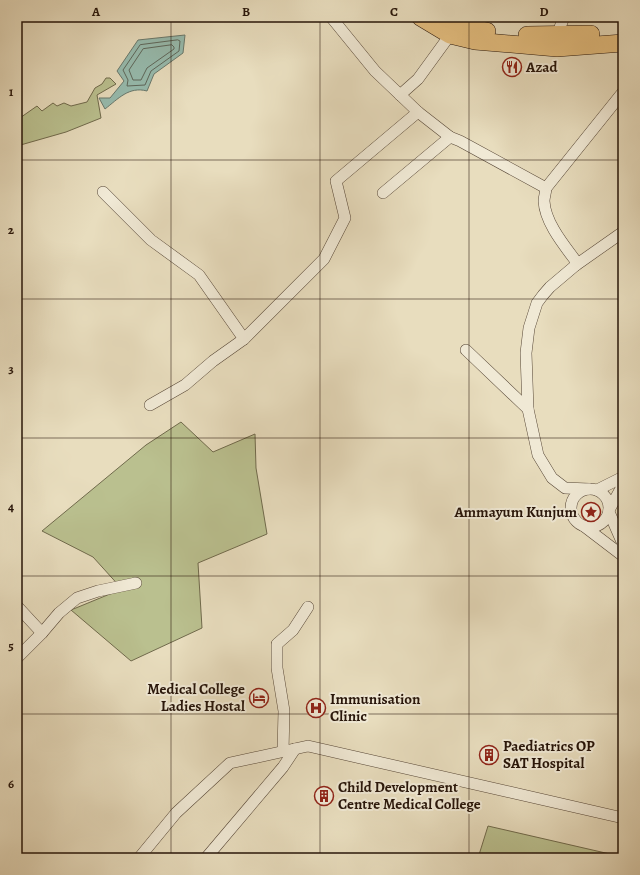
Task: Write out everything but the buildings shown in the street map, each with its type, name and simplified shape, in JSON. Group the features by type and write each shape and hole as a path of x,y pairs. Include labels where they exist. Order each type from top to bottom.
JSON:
{"main road":[{"path":"420,17 450,34 475,40 557,48 623,43"},
{"path":"444,17 471,28 493,32 536,36 623,33"}],"street":[{"path":"331,17 375,71 418,112 450,137 546,188"},
{"path":"557,35 564,17"},
{"path":"400,95 418,79 450,34"},
{"path":"576,265 575,260 557,236 550,222 544,201 546,188 623,92"},
{"path":"150,405 186,385 212,361 244,339 324,259 345,218 336,181 418,112"},
{"path":"383,193 450,137"},
{"path":"103,192 151,240 199,275 244,339"},
{"path":"623,232 576,265 544,294 537,303 529,328 526,353 528,409 538,454 552,478 565,488 593,490 604,495 623,544"},
{"path":"466,350 528,409"},
{"path":"623,477 593,490 578,494 572,503 572,514 578,523 586,527 623,556"},
{"path":"586,527 594,527 601,524 607,518 609,511 623,485"},
{"path":"17,658 42,633 59,613 77,598 98,591 136,583"},
{"path":"17,606 42,633"},
{"path":"283,751 284,711 277,668 278,644 294,630 308,607"},
{"path":"139,858 176,813 230,763 308,746 623,818"},
{"path":"206,858 283,767 295,749"}],"green space":[{"path":"106,78 110,78 116,84 97,95 101,118 66,132 17,146 17,120 37,106 42,111 53,103 57,106 64,103 71,106 87,102 95,88 102,84"},
{"path":"181,422 213,452 255,434 256,468 267,534 198,563 202,628 131,661 71,610 122,589 93,557 42,531 146,445"},
{"path":"488,826 623,857 623,858 478,858"}],"water":[{"path":"185,35 183,53 154,74 147,91 135,90 124,94 105,109 99,98 110,98 124,81 117,71 138,40"}],"place":[{"name":"Azad","path":"512,67"},
{"name":"Ammayum Kunjum","path":"591,512"},
{"name":"Medical College Ladies Hostal","path":"259,698"},
{"name":"Immunisation Clinic","path":"316,708"},
{"name":"Paediatrics OP SAT Hospital","path":"489,755"},
{"name":"Child Development Centre Medical College","path":"324,796"}]}
